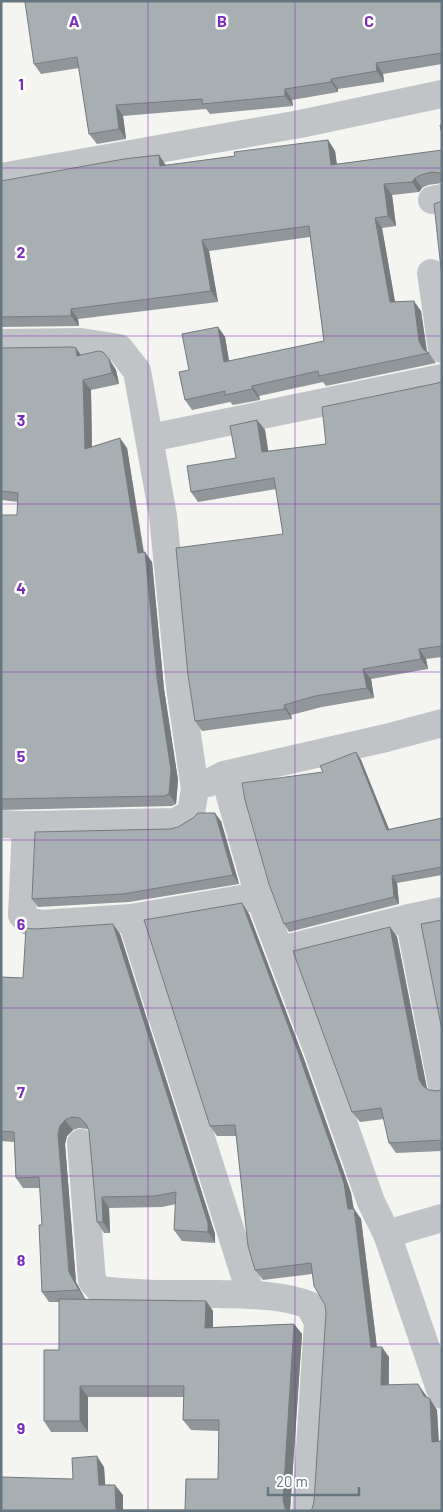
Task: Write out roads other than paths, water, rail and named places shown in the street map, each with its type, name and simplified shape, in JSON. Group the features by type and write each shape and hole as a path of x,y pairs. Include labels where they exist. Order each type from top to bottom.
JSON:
{"street":[{"path":"1,177 300,124 442,94"},
{"path":"430,273 442,348"},
{"path":"1,343 81,342 118,348 137,370 163,516 180,687 195,788 191,813 176,822 13,825 22,915 28,921 41,924 131,918 259,896"},
{"path":"150,438 442,378"},
{"path":"195,788 224,775 386,738 442,723"},
{"path":"224,775 259,896 371,1202 386,1234 442,1395"},
{"path":"280,950 409,918 442,912"},
{"path":"131,918 251,1294"},
{"path":"409,918 442,1086"},
{"path":"81,1143 92,1282 100,1290 126,1293 251,1294 292,1299 308,1305 318,1322 306,1511"},
{"path":"386,1234 442,1218"}]}
